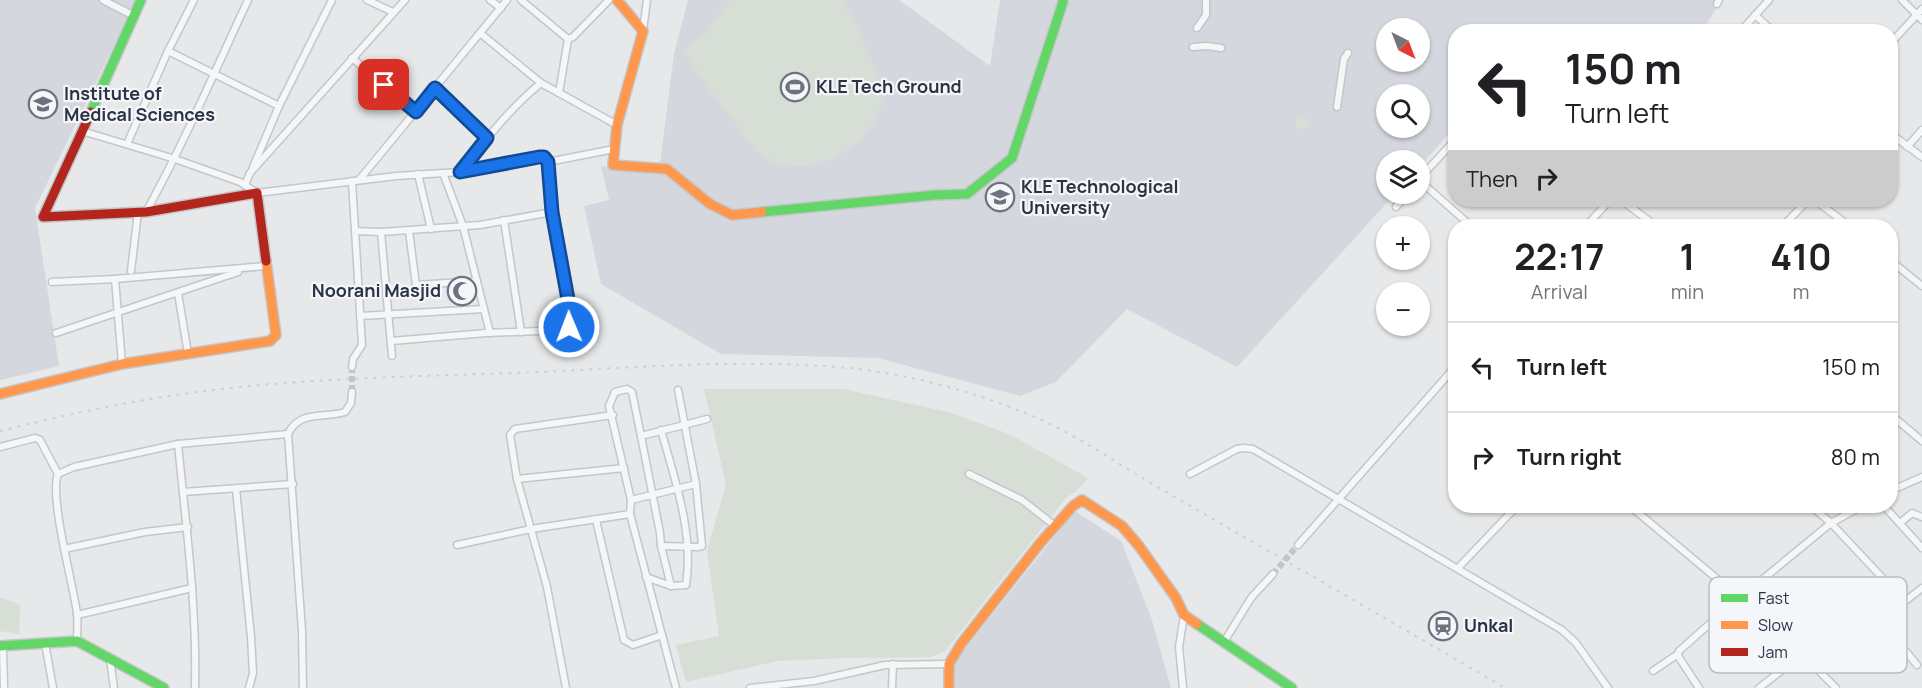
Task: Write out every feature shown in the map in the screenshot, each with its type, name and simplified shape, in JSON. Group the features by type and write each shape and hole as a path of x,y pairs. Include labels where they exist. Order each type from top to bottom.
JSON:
{"street":[{"path":"103,0 134,16"},
{"path":"141,0 43,217 142,212 356,180 460,172 539,157 544,157 548,162 552,212 572,321 564,330 391,341"},
{"path":"127,144 168,51 194,0"},
{"path":"131,271 142,212 176,159 248,0"},
{"path":"245,185 279,106 332,0"},
{"path":"368,0 393,12"},
{"path":"250,173 405,0"},
{"path":"490,0 501,8"},
{"path":"352,367 353,359 362,345 355,231 356,180 416,112 507,0"},
{"path":"521,0 568,39"},
{"path":"568,39 573,37 609,0"},
{"path":"617,0 643,31"},
{"path":"647,0 643,31 617,125 613,165 667,169 710,204 732,215 934,195 967,194 1012,158 1064,2"},
{"path":"1197,28 1206,15 1206,0"},
{"path":"1747,24 1769,0"},
{"path":"1902,0 1919,17"},
{"path":"1898,37 1919,17 1922,9"},
{"path":"1755,15 1765,24"},
{"path":"480,33 541,82 617,125"},
{"path":"559,93 568,39"},
{"path":"1193,47 1221,48"},
{"path":"168,51 279,106"},
{"path":"1337,107 1344,59 1348,53"},
{"path":"352,58 416,112"},
{"path":"460,172 487,138 541,82"},
{"path":"435,88 487,138"},
{"path":"1907,147 1922,130"},
{"path":"0,394 122,364 270,341 276,335 257,193 245,185 176,159 82,131"},
{"path":"1898,140 1922,157"},
{"path":"548,162 614,149"},
{"path":"1430,168 1448,149"},
{"path":"443,173 463,226 490,333"},
{"path":"418,174 431,229"},
{"path":"1430,190 1448,206"},
{"path":"1450,207 1463,219"},
{"path":"1592,219 1604,207"},
{"path":"1630,207 1647,219"},
{"path":"1790,219 1801,207"},
{"path":"1824,207 1840,219"},
{"path":"355,231 409,231 463,226 552,212"},
{"path":"504,220 521,332"},
{"path":"409,231 416,285 477,281"},
{"path":"381,232 392,356"},
{"path":"52,282 266,266"},
{"path":"1898,266 1922,286"},
{"path":"56,333 247,268"},
{"path":"115,279 122,364"},
{"path":"178,293 188,354"},
{"path":"360,316 484,309"},
{"path":"1298,545 1336,499 1448,375"},
{"path":"671,586 631,390 621,389 615,392 609,406 613,415 631,500 630,514 676,688"},
{"path":"661,546 700,547 702,544 696,484 678,390"},
{"path":"303,688 302,631 288,434 291,428 305,417 345,412 351,403 352,392"},
{"path":"566,688 547,587 510,439 512,430 613,415"},
{"path":"641,436 707,419"},
{"path":"1898,421 1922,441"},
{"path":"646,577 671,586 686,585 688,547 678,489 661,430"},
{"path":"77,641 77,615 64,549 56,490 58,474 74,467 178,444 288,434"},
{"path":"0,447 35,438 40,440 58,474"},
{"path":"178,444 188,527 196,645 195,688"},
{"path":"1190,474 1237,449 1248,448 1562,630 1576,643 1608,688"},
{"path":"518,478 624,468"},
{"path":"969,474 1022,500 1055,526"},
{"path":"1898,488 1922,477"},
{"path":"183,492 293,483"},
{"path":"631,500 696,484"},
{"path":"236,489 251,637 253,673 249,688"},
{"path":"949,688 949,664 961,644 1055,526 1079,500 1084,500 1122,526 1176,598 1184,615 1292,688"},
{"path":"1458,568 1510,513"},
{"path":"1638,513 1715,577"},
{"path":"1819,513 1883,577"},
{"path":"1765,577 1831,523 1849,513"},
{"path":"1891,513 1922,548"},
{"path":"1900,523 1912,513 1922,517"},
{"path":"457,545 531,529 630,514"},
{"path":"596,520 624,640 633,645 662,635"},
{"path":"64,549 145,532 188,527"},
{"path":"1224,642 1251,598 1273,574"},
{"path":"77,615 192,588"},
{"path":"1907,600 1922,588"},
{"path":"1183,688 1179,647 1184,615"},
{"path":"1653,671 1678,654 1709,625"},
{"path":"4,688 1,646 77,641 164,688"},
{"path":"45,644 53,688"},
{"path":"1907,652 1917,665"},
{"path":"1678,654 1699,688"},
{"path":"110,659 114,688"},
{"path":"750,688 803,685 893,664 949,664"},
{"path":"892,688 893,664"},
{"path":"1821,673 1836,688"},
{"path":"1762,687 1776,674"}],"shaded area":[{"name":"Institute of Medical Sciences","path":"0,0 136,0 35,208 59,366 0,380"},
{"name":"KLE Technological University","path":"688,0 899,0 990,66 1000,0 1722,0 1706,24 1448,24 1448,135 1430,155 1430,150 1376,150 1376,204 1386,204 1237,367 1127,309 1056,382 1020,396 878,358 721,354 601,284 584,206 609,200 601,166 659,172 674,54"},
{"name":"KLE Tech Ground","path":"731,0 842,0 854,20 886,93 875,122 857,144 834,159 806,166 778,165 755,151 733,119 713,96 683,51 706,32"},
{"path":"1299,116 1305,116 1309,123 1305,130 1299,130 1295,126 1295,120"},
{"path":"704,389 843,389 948,412 1009,434 1088,478 1066,498 945,651 931,657 777,661 686,682 676,645 719,636 707,551 726,484"},
{"path":"1075,511 1121,541 1151,617 1171,688 953,688 953,664"},
{"path":"0,597 20,605 19,634 0,631"}],"tunnel":[{"path":"352,367 352,392"},
{"path":"1273,574 1298,545"}],"railway":[{"path":"0,431 143,400 257,385 398,377 738,364 818,366 878,372 940,385 981,397 1058,428 1505,688"}],"traffic: fast":[{"path":"91,112 141,0"},
{"path":"762,212 935,195 967,194 1012,158 1063,2"},
{"path":"1197,624 1292,688"},
{"path":"0,646 77,641 164,688"}],"traffic: slow":[{"path":"617,0 643,31 617,125 613,165 667,169 710,204 732,215 762,212"},
{"path":"0,394 122,364 270,341 276,335 266,261"},
{"path":"949,688 949,664 961,644 1041,542 1073,506 1082,500 1122,526 1176,598 1184,615 1197,624"}],"traffic: jam":[{"path":"91,112 43,217 146,212 257,193 266,261"}],"place":[{"name":"KLE Tech Ground","path":"795,87"},
{"name":"Institute of Medical Sciences","path":"43,104"},
{"name":"KLE Technological University","path":"1000,197"},
{"name":"Noorani Masjid","path":"462,291"},
{"name":"Unkal","path":"1443,626"}],"route":[{"path":"384,85 416,112 435,88 487,138 460,172 539,157 544,157 548,162 552,212 572,321 569,327"}]}
